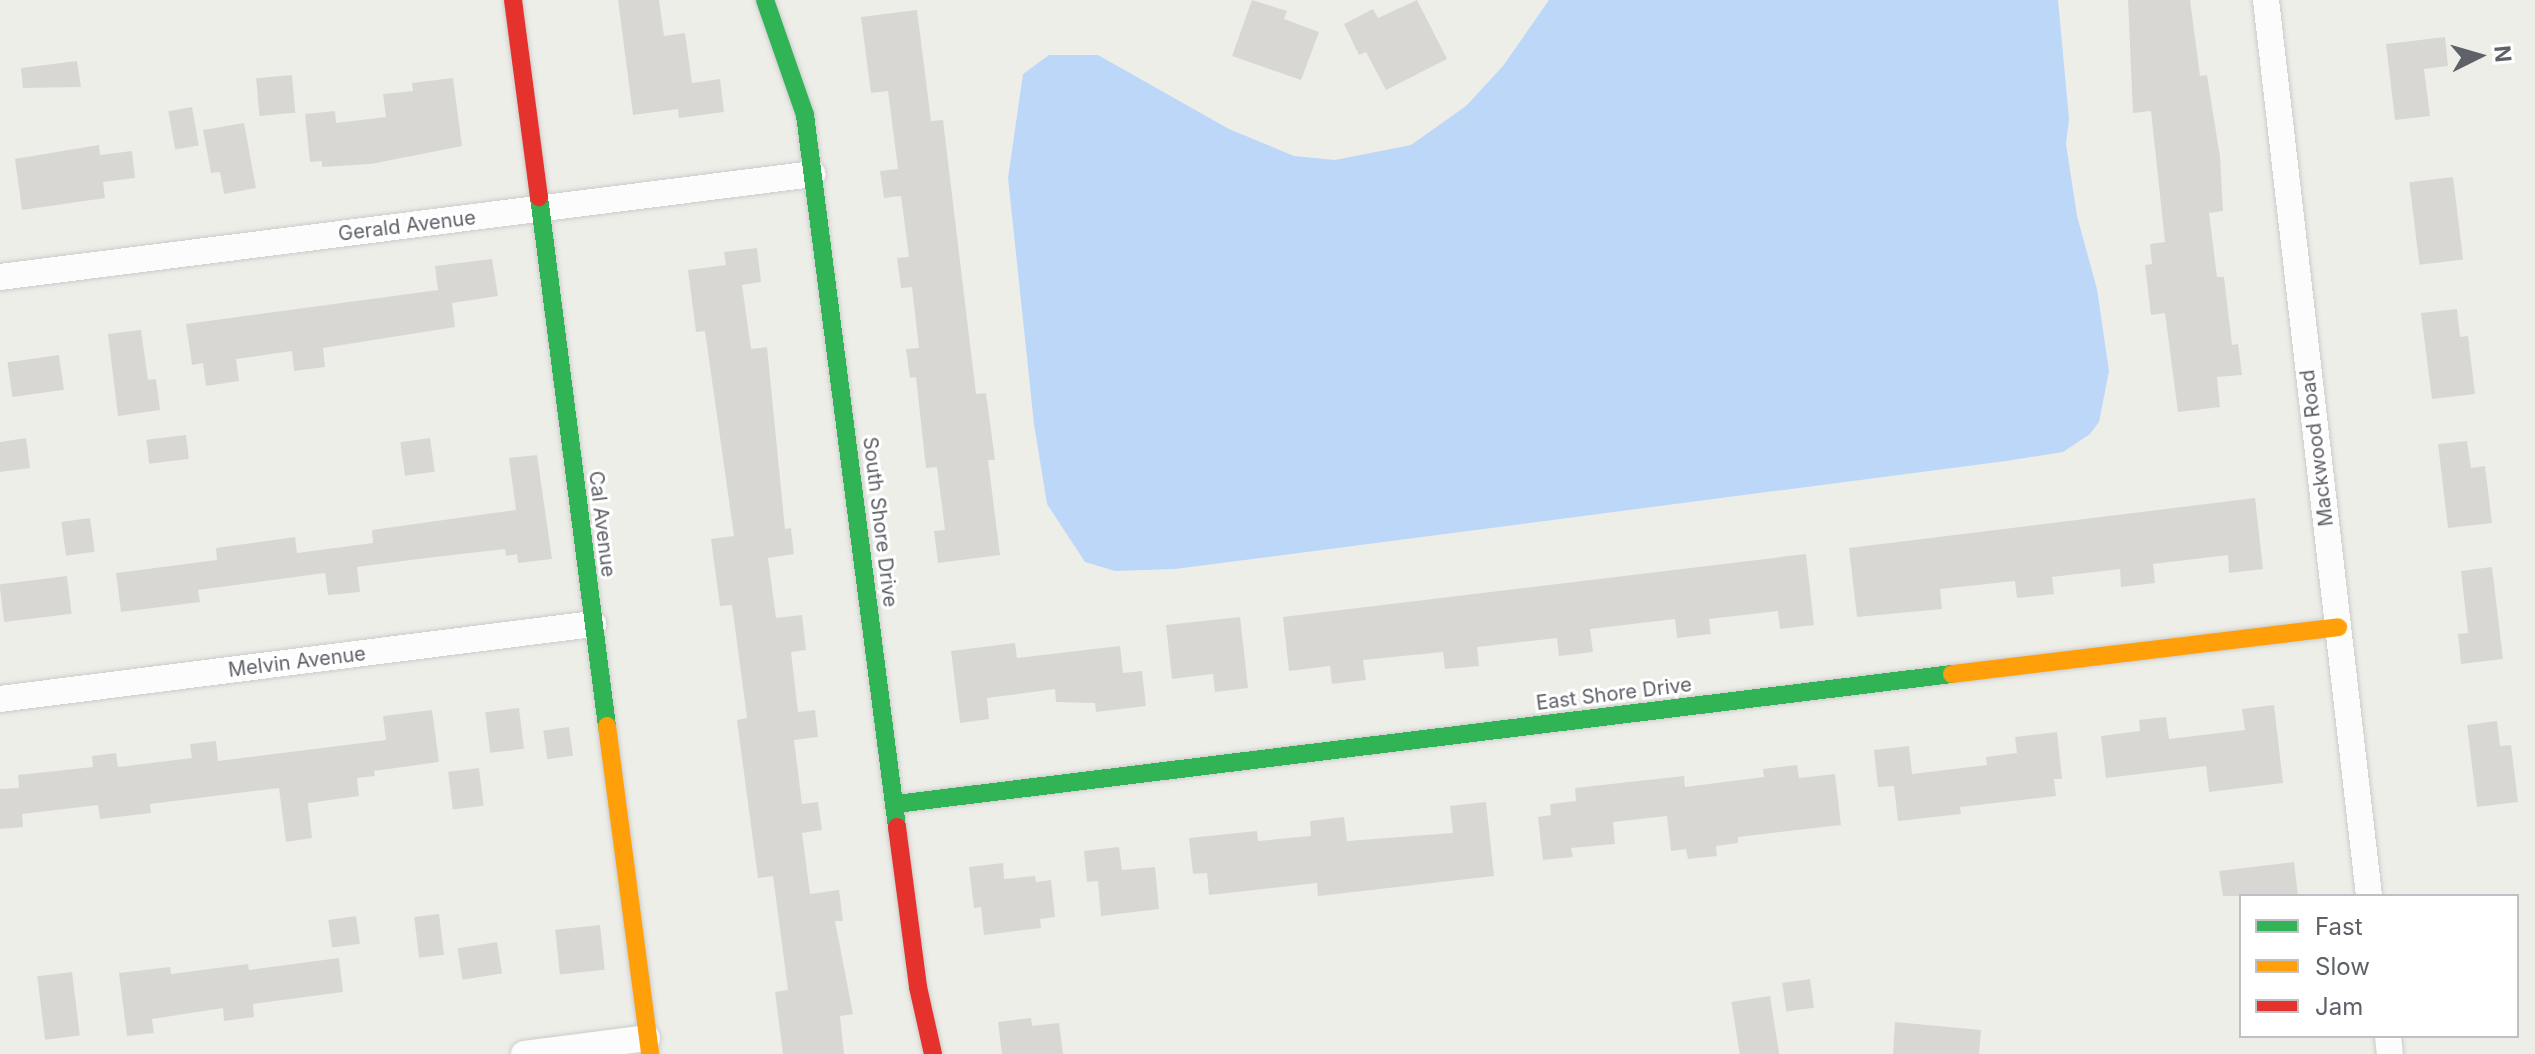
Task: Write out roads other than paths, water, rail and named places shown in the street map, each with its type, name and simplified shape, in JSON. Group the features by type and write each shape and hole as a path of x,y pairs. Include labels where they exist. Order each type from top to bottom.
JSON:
{"street":[{"name":"Cal Avenue","path":"513,0 648,1046"},
{"name":"South Shore Drive","path":"765,0 797,83 813,174 918,987 933,1054"},
{"name":"Mackwood Road","path":"2266,0 2369,894"},
{"name":"Gerald Avenue","path":"0,277 813,174"},
{"name":"Melvin Avenue","path":"0,699 593,624"},
{"name":"East Shore Drive","path":"896,804 2338,627"},
{"path":"524,1054 648,1046"}],"water":[{"path":"1549,0 2058,0 2069,119 2066,144 2077,216 2097,289 2109,371 2099,422 2090,434 2063,452 2006,461 1175,569 1115,571 1085,562 1047,504 1034,424 1008,178 1023,74 1049,55 1098,55 1229,129 1294,156 1335,160 1411,145 1466,106 1503,66"}]}
